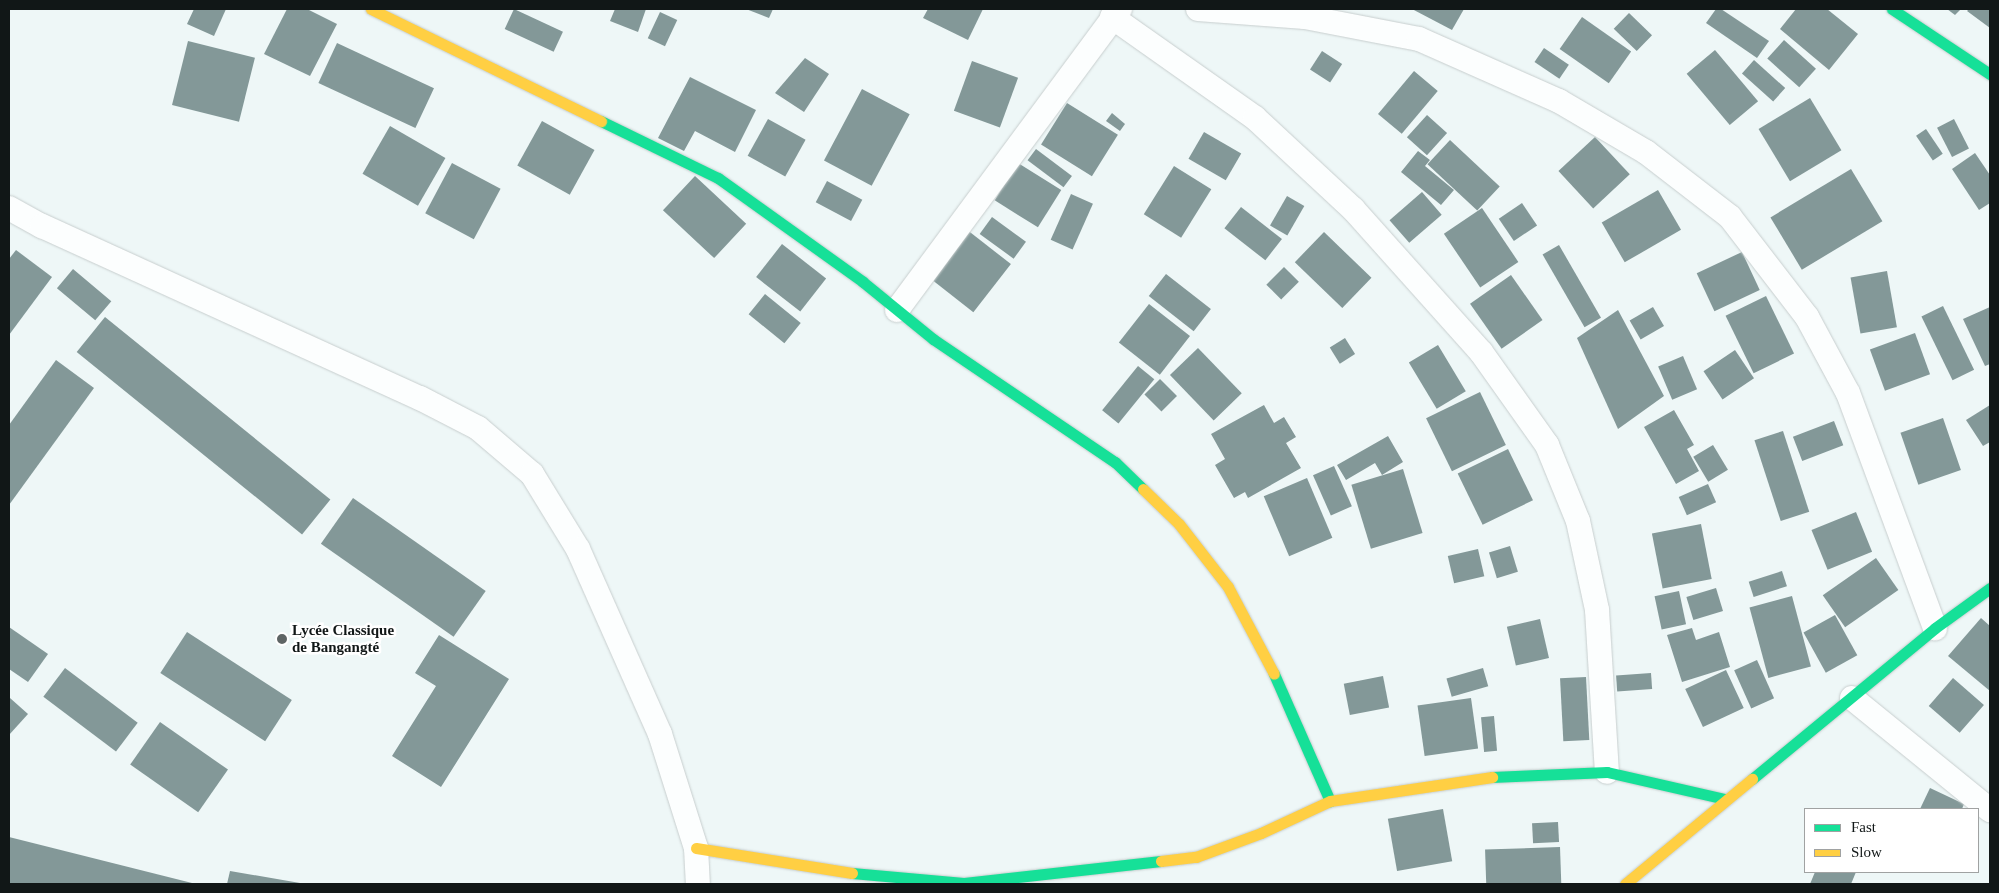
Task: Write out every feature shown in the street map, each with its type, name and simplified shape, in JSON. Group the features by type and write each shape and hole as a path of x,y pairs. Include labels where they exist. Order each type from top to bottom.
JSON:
{"street":[{"path":"371,9 718,178 751,198 966,361 1115,462 1180,524 1228,587 1289,704 1330,801"},
{"path":"1198,9 1305,17 1419,39 1559,101 1646,152 1730,217 1807,317 1848,393 1936,628"},
{"path":"1892,9 1990,74"},
{"path":"897,310 963,224 1116,13 1255,118 1353,209 1481,352 1547,445 1578,521 1597,610 1607,772"},
{"path":"9,208 77,242 428,402 478,428 532,474 578,549 660,734 696,848 698,884"},
{"path":"1626,884 1725,799 1936,628 1990,588"},
{"path":"1852,698 1990,810"},
{"path":"696,848 821,870 964,883 1196,857 1261,833 1330,801 1476,778 1607,772 1725,799"}],"building":[{"path":"194,9 226,9 214,36 187,24"},
{"path":"287,9 307,9 337,24 310,76 264,54"},
{"path":"514,9 563,32 554,52 505,29"},
{"path":"615,9 646,9 638,32 610,21"},
{"path":"746,9 773,9 769,18"},
{"path":"928,9 983,9 968,40 923,18"},
{"path":"1412,9 1464,9 1452,30"},
{"path":"1716,9 1721,9 1769,41 1757,58 1706,23"},
{"path":"1796,9 1827,9 1858,34 1829,70 1780,29"},
{"path":"1947,9 1961,9 1955,15"},
{"path":"1969,9 1990,9 1990,28 1967,11"},
{"path":"660,12 677,20 665,46 648,38"},
{"path":"1629,13 1652,35 1637,51 1614,29"},
{"path":"1582,17 1631,51 1609,83 1560,49"},
{"path":"1784,40 1816,69 1799,87 1767,59"},
{"path":"188,41 255,58 239,122 172,105"},
{"path":"337,43 434,88 415,128 318,83"},
{"path":"1544,48 1569,65 1559,79 1534,62"},
{"path":"1715,50 1758,101 1730,125 1687,74"},
{"path":"1322,51 1342,64 1330,83 1310,69"},
{"path":"805,58 829,74 804,112 775,93"},
{"path":"1754,60 1785,88 1773,101 1742,73"},
{"path":"972,61 1018,78 1000,128 954,111"},
{"path":"1414,71 1438,91 1402,134 1378,114"},
{"path":"690,77 756,110 735,152 695,131 684,151 658,138"},
{"path":"862,89 910,114 872,186 824,161"},
{"path":"1810,98 1841,150 1790,181 1759,129"},
{"path":"1067,103 1118,135 1092,176 1041,145"},
{"path":"1112,113 1125,124 1120,131 1106,121"},
{"path":"1427,115 1447,133 1427,155 1407,137"},
{"path":"768,119 806,140 785,177 748,156"},
{"path":"1954,119 1969,148 1952,157 1937,128"},
{"path":"542,121 594,150 570,195 517,166"},
{"path":"390,126 445,158 418,206 362,174"},
{"path":"1926,129 1943,154 1933,161 1916,136"},
{"path":"1204,132 1241,154 1226,180 1188,159"},
{"path":"1595,137 1630,174 1593,208 1558,171"},
{"path":"1450,140 1500,186 1477,211 1427,164"},
{"path":"1036,149 1072,176 1064,187 1028,160"},
{"path":"1418,151 1430,160 1425,166 1454,190 1441,205 1401,172"},
{"path":"1975,153 1990,175 1990,203 1979,210 1952,169"},
{"path":"452,163 501,189 474,239 425,213"},
{"path":"1018,163 1061,190 1038,227 995,200"},
{"path":"1174,166 1211,189 1181,238 1144,214"},
{"path":"1851,169 1882,221 1802,270 1770,217"},
{"path":"695,176 746,224 714,258 663,210"},
{"path":"827,181 862,200 851,221 816,202"},
{"path":"1658,190 1681,230 1625,262 1602,222"},
{"path":"1422,192 1442,215 1409,243 1390,220"},
{"path":"1071,194 1093,204 1073,249 1051,240"},
{"path":"1287,196 1304,206 1287,235 1270,225"},
{"path":"1522,203 1537,225 1514,241 1499,219"},
{"path":"1241,207 1282,239 1265,260 1224,228"},
{"path":"1482,208 1518,262 1480,288 1444,234"},
{"path":"992,217 1026,242 1014,259 980,234"},
{"path":"966,229 1011,264 973,312 928,277"},
{"path":"1324,232 1371,278 1342,308 1295,262"},
{"path":"782,244 826,278 800,312 756,277"},
{"path":"1559,245 1601,318 1585,327 1543,254"},
{"path":"16,250 52,277 9,335 9,259"},
{"path":"1742,252 1760,290 1714,311 1697,273"},
{"path":"1284,267 1299,282 1281,300 1266,285"},
{"path":"73,269 111,301 95,320 57,288"},
{"path":"1887,271 1897,327 1860,334 1851,277"},
{"path":"1166,274 1211,309 1194,331 1149,296"},
{"path":"1511,275 1543,320 1502,349 1470,304"},
{"path":"765,294 801,323 784,343 749,314"},
{"path":"1766,296 1794,354 1754,373 1726,316"},
{"path":"1149,304 1190,336 1160,375 1119,343"},
{"path":"1943,306 1974,370 1953,380 1921,317"},
{"path":"1653,307 1664,326 1641,340 1630,320"},
{"path":"1990,307 1990,364 1985,366 1963,319"},
{"path":"1618,310 1664,396 1618,429 1577,338"},
{"path":"105,317 330,500 302,534 77,352"},
{"path":"1915,333 1930,374 1885,391 1870,349"},
{"path":"1345,338 1355,354 1340,364 1330,348"},
{"path":"1438,345 1466,391 1437,409 1409,363"},
{"path":"1198,348 1242,393 1214,420 1170,375"},
{"path":"1735,350 1754,378 1723,399 1703,371"},
{"path":"1683,356 1697,389 1672,400 1658,367"},
{"path":"56,360 94,388 9,505 9,425"},
{"path":"1138,366 1154,379 1118,424 1102,410"},
{"path":"1160,379 1177,396 1161,412 1144,395"},
{"path":"1480,392 1506,445 1452,471 1426,418"},
{"path":"1264,405 1274,423 1284,417 1296,437 1286,443 1301,468 1248,498 1245,492 1234,498 1215,465 1225,459 1211,434"},
{"path":"1990,405 1990,442 1983,446 1966,420"},
{"path":"1674,410 1694,445 1687,449 1699,471 1676,484 1644,427"},
{"path":"1943,418 1961,470 1918,485 1900,433"},
{"path":"1834,421 1843,445 1802,461 1793,437"},
{"path":"1783,431 1809,512 1781,521 1754,440"},
{"path":"1388,436 1403,462 1382,475 1375,463 1346,480 1337,465"},
{"path":"1713,445 1728,470 1708,482 1693,457"},
{"path":"1508,449 1533,500 1483,525 1458,474"},
{"path":"1334,466 1352,506 1331,516 1313,475"},
{"path":"1403,469 1423,533 1371,549 1351,485"},
{"path":"1307,478 1332,538 1289,556 1264,496"},
{"path":"1708,484 1716,502 1687,515 1679,497"},
{"path":"353,498 486,591 454,637 321,544"},
{"path":"1856,512 1872,552 1828,570 1811,530"},
{"path":"1701,524 1712,579 1663,589 1652,534"},
{"path":"1510,546 1518,572 1497,578 1489,552"},
{"path":"1478,549 1484,576 1454,583 1448,556"},
{"path":"1876,558 1898,590 1845,627 1823,595"},
{"path":"1782,571 1787,586 1754,597 1749,582"},
{"path":"1716,588 1723,611 1693,620 1686,597"},
{"path":"1679,591 1686,624 1662,629 1655,596"},
{"path":"1792,596 1811,667 1768,678 1749,607"},
{"path":"1835,615 1857,655 1826,673 1804,632"},
{"path":"1981,618 1990,626 1990,691 1948,656"},
{"path":"1540,619 1549,658 1516,666 1507,627"},
{"path":"9,627 48,654 28,682 9,669"},
{"path":"1692,628 1696,640 1719,632 1730,667 1682,682 1667,635"},
{"path":"187,632 292,700 265,741 160,673"},
{"path":"439,635 509,679 441,787 392,756 436,686 415,673"},
{"path":"1757,660 1774,698 1751,709 1734,670"},
{"path":"65,668 138,723 116,752 43,697"},
{"path":"1483,668 1488,686 1452,697 1446,678"},
{"path":"1726,670 1744,708 1703,727 1685,689"},
{"path":"1651,673 1652,689 1617,691 1616,675"},
{"path":"1383,676 1389,707 1350,715 1344,684"},
{"path":"1586,677 1589,740 1563,741 1560,678"},
{"path":"1953,678 1984,705 1960,733 1929,706"},
{"path":"1471,698 1478,749 1425,756 1418,706"},
{"path":"9,699 28,714 9,735"},
{"path":"1494,716 1497,751 1484,752 1481,717"},
{"path":"160,722 228,770 198,812 130,765"},
{"path":"1930,788 1964,804 1962,808 1920,808"},
{"path":"1443,809 1452,861 1397,871 1388,819"},
{"path":"1558,822 1559,842 1533,843 1532,823"},
{"path":"9,837 196,884 9,884"},
{"path":"1560,847 1561,884 1486,884 1485,850"},
{"path":"230,871 300,883 300,884 227,884"},
{"path":"1815,873 1856,873 1851,884 1810,884"}],"traffic: fast":[{"path":"1892,9 1990,74"},
{"path":"601,121 718,178 863,282 933,339 1115,462 1143,489"},
{"path":"1752,779 1935,628 1990,588"},
{"path":"1274,674 1330,801"},
{"path":"1492,777 1607,772 1725,799"},
{"path":"852,873 964,883 1161,861"}],"traffic: slow":[{"path":"371,9 601,121"},
{"path":"1143,489 1179,524 1228,587 1274,674"},
{"path":"1161,861 1196,857 1261,833 1330,801 1492,777"},
{"path":"1625,884 1752,779"},
{"path":"696,848 852,873"}],"place":[{"name":"Lycée Classique de Bangangté","path":"282,639"}]}
